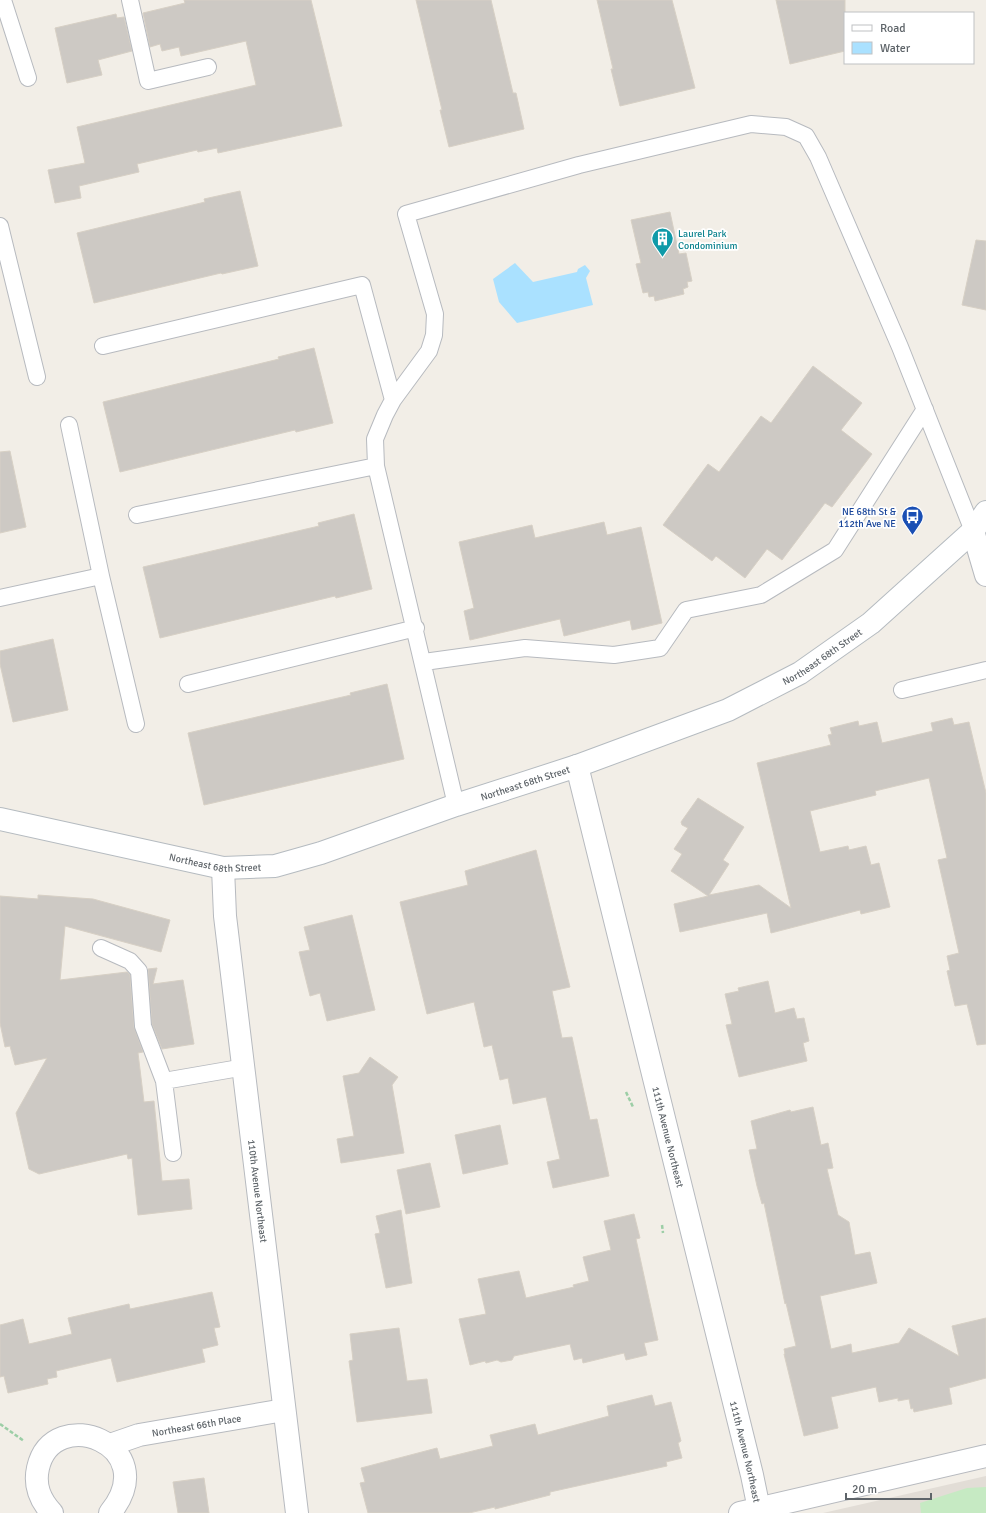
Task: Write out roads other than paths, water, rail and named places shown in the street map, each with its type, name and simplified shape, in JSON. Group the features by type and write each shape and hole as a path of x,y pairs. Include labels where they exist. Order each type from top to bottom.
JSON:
{"street":[{"name":"Northeast 68th Street","path":"0,819 223,868 275,866 320,853 456,805 577,766 728,710 800,673 871,623 973,531 986,512"},
{"path":"973,531 986,575"},
{"name":"111th Avenue Northeast","path":"577,766 750,1467 749,1511"},
{"name":"110th Avenue Northeast","path":"223,868 225,916 245,1067 297,1513"},
{"name":"Northeast 66th Place","path":"110,1446 139,1434 284,1410"},
{"path":"52,1513 43,1503 37,1490 36,1476 39,1463 46,1450 57,1441 70,1436 84,1435 98,1438 110,1446 119,1457 125,1472 125,1487 119,1502 110,1513"},
{"path":"749,1511 986,1456"}],"lane":[{"path":"3,0 28,78"},
{"path":"130,0 148,81 208,67"},
{"path":"456,805 416,628 376,466 376,439 384,415 393,400 430,351 434,335 435,314 406,214 579,165 751,124 786,127 806,136 818,157 925,409 973,531"},
{"path":"0,226 37,377"},
{"path":"103,346 362,285 393,400"},
{"path":"424,662 525,648 614,655 660,648 686,610 761,594 835,550 925,409"},
{"path":"69,425 136,724"},
{"path":"137,515 376,466"},
{"path":"0,598 102,576"},
{"path":"188,684 416,628"},
{"path":"902,690 986,670"},
{"path":"101,948 130,961 139,971 143,1026 164,1081 173,1153"},
{"path":"164,1081 245,1067"}],"water":[{"path":"515,263 533,282 577,272 578,269 585,265 590,271 586,278 593,305 517,323 499,302 493,279"}],"place":[{"name":"Laurel Park Condominium","path":"663,258"},
{"name":"NE 68th St & 112th Ave NE","path":"912,536"}]}
